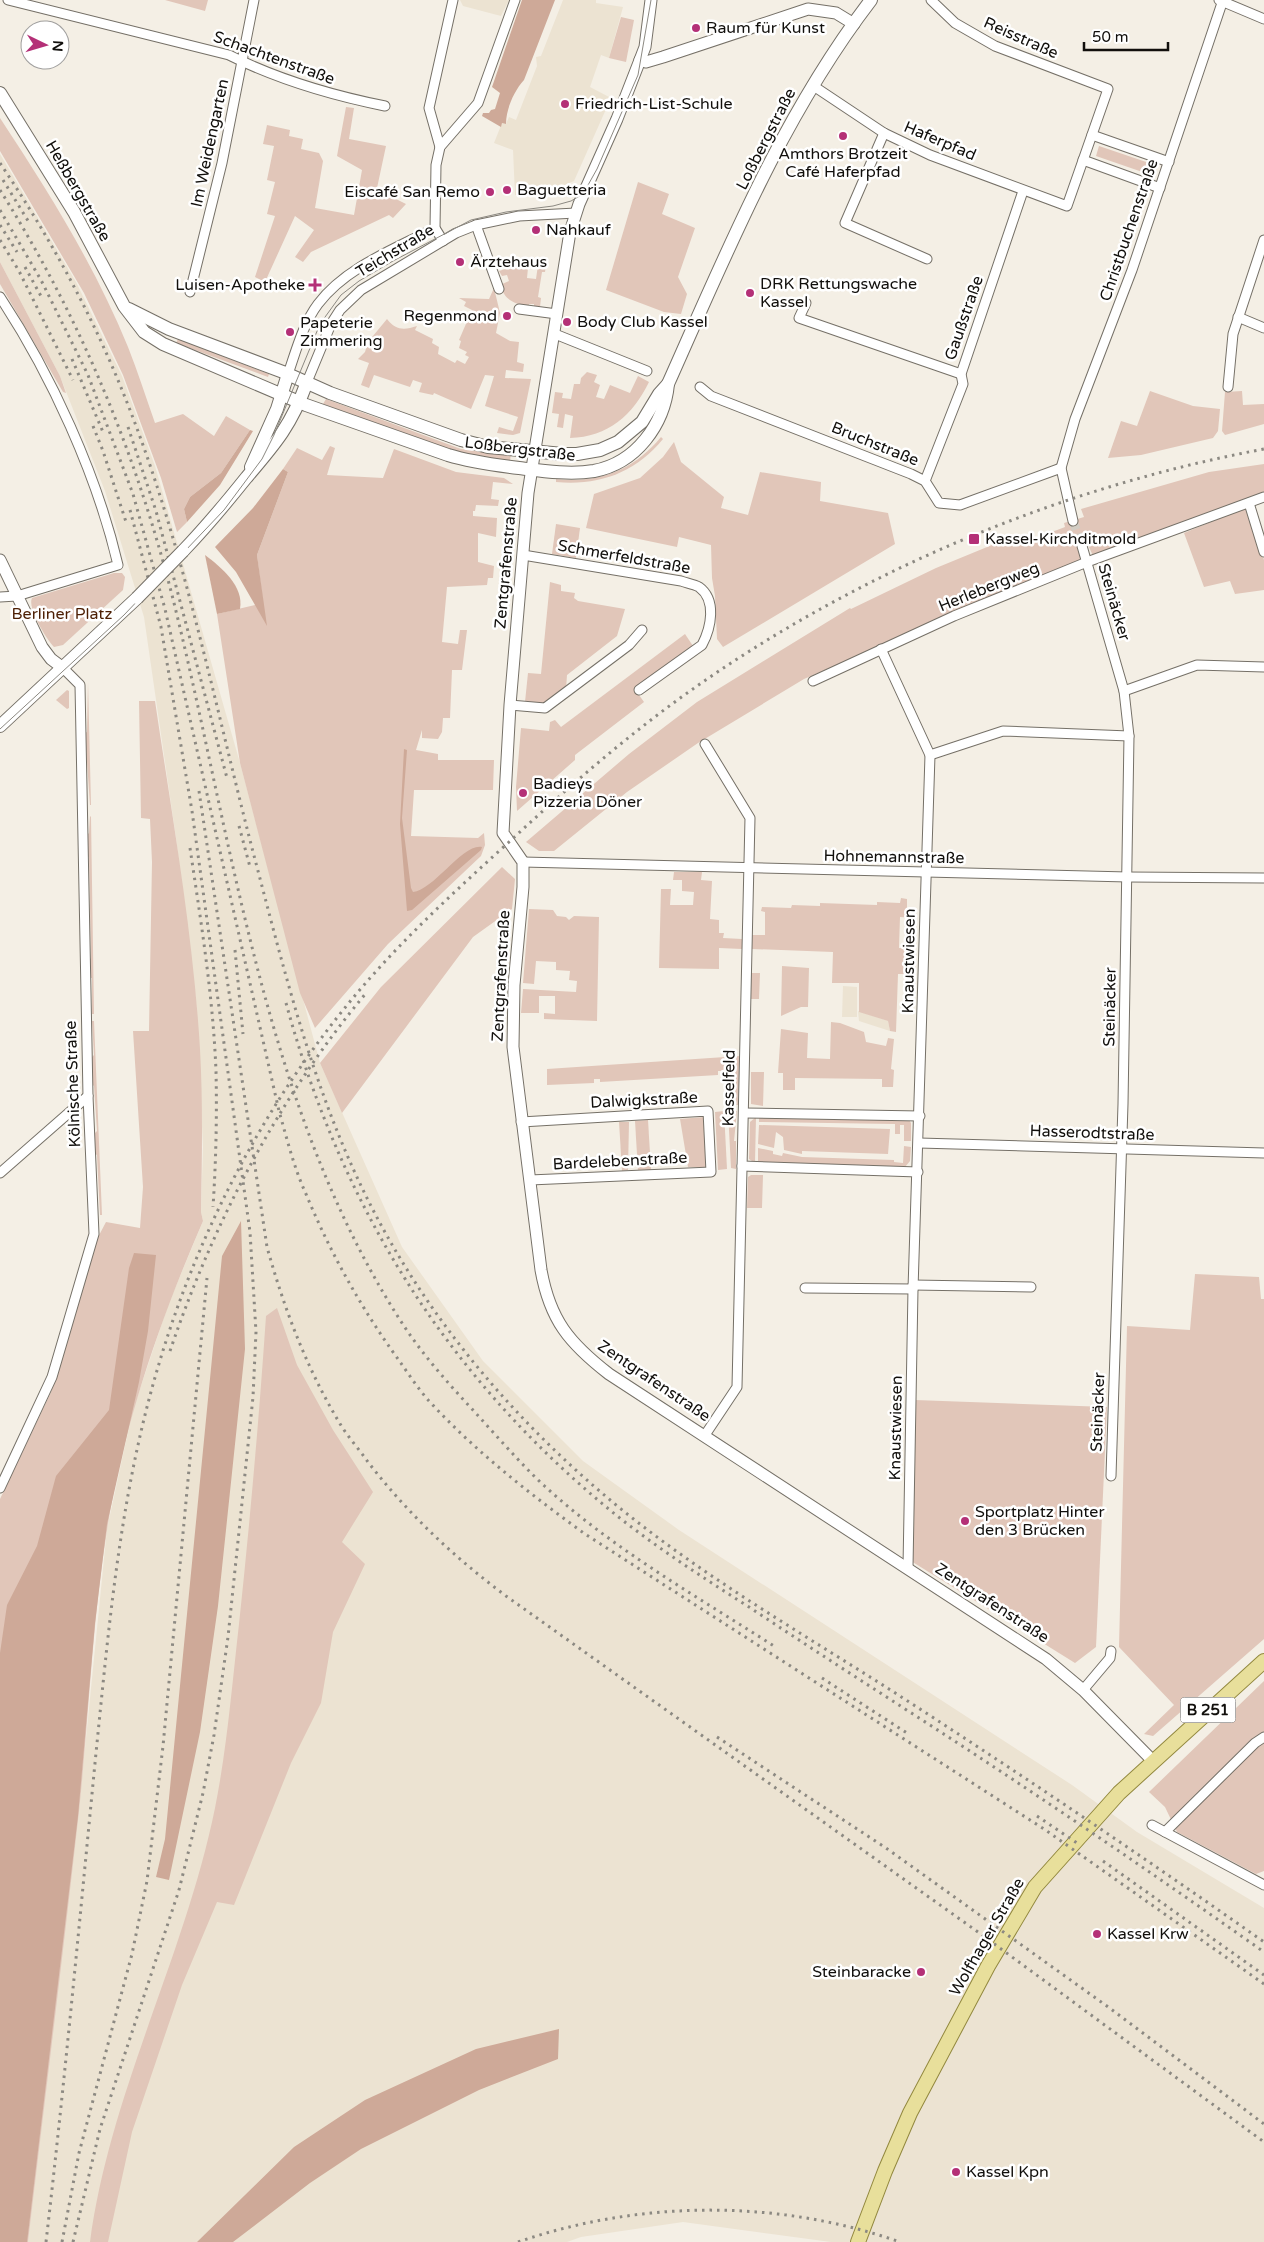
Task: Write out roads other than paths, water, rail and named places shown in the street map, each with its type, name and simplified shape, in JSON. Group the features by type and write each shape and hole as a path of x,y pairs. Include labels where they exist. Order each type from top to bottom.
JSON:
{"main road":[{"name":"Loßbergstraße","path":"300,402 468,461 563,472 594,471 605,468 630,455 653,431 663,410 668,384 772,159 812,85 871,0"},
{"name":"Heßbergstraße","path":"0,93 74,212 124,306 144,332 163,344 300,402"},
{"path":"124,306 169,329 288,374"},
{"path":"163,344 169,329"},
{"name":"Loßbergstraße","path":"288,374 330,393 461,440 488,446 577,454 600,450 618,442 642,422 658,394 668,384"},
{"name":"Teichstraße","path":"245,480 282,395 288,374"},
{"name":"Teichstraße","path":"63,668 137,598 214,519 280,438 300,402 307,382"},
{"path":"0,726 63,668"},
{"name":"Wolfhager Straße","path":"858,2242 885,2171 910,2114 1015,1919 1050,1870 1096,1816 1152,1760 1264,1661"}],"street":[{"name":"Schachtenstraße","path":"8,0 229,55 256,69 335,96 384,106"},
{"name":"Im Weidengarten","path":"190,292 222,163 254,0"},
{"path":"443,241 435,228 436,165 440,147 429,108 453,0"},
{"path":"440,147 478,103 515,0"},
{"name":"Zentgrafenstraße","path":"651,0 640,60 617,119 576,213 564,260 555,334 531,469 522,555 510,706 503,833 523,862 512,1018 513,1050 544,1286 558,1325 580,1351 608,1374 908,1567 1046,1659 1083,1690 1152,1760"},
{"name":"Reisstraße","path":"931,0 955,23 995,46 1108,89 1092,136"},
{"path":"1222,1 1264,19"},
{"name":"Christbuchenstraße","path":"1061,468 1075,419 1132,270 1222,1"},
{"path":"640,60 646,62 663,57 808,9 836,13 854,24"},
{"name":"Haferpfad","path":"812,85 884,132 930,155 1067,206 1083,160"},
{"path":"884,132 844,223 927,259"},
{"path":"1160,188 1083,160 1092,136 1169,162"},
{"name":"Gaußstraße","path":"925,481 963,384 961,374 1023,191"},
{"name":"Teichstraße","path":"307,382 323,340 340,310 361,290 443,241 476,226 519,216 576,213"},
{"path":"476,226 499,289"},
{"name":"Teichstraße","path":"288,374 306,326 317,305 331,288 352,272 435,228"},
{"path":"1228,387 1233,334 1264,240"},
{"path":"0,297 44,376 74,436 95,489 118,565 17,596 0,597"},
{"path":"806,303 799,318 961,374"},
{"path":"519,309 557,314"},
{"path":"1238,317 1264,328"},
{"path":"555,334 647,371"},
{"name":"Bruchstraße","path":"700,388 711,396 911,474 925,481 939,503 960,505 1061,468"},
{"path":"1061,468 1074,521"},
{"name":"Herlebergweg","path":"813,681 954,616 1087,562 1264,497"},
{"path":"1248,503 1264,552"},
{"name":"Steinäcker","path":"1082,546 1124,691 1129,736 1122,1148 1110,1476"},
{"name":"Schmerfeldstraße","path":"522,555 681,581 698,586 706,594 711,608 708,633 702,645 639,690"},
{"path":"0,560 42,647 51,660 63,668"},
{"path":"510,706 545,708 629,645 642,630"},
{"name":"Knaustwiesen","path":"881,649 930,755 920,1143 913,1287 908,1567"},
{"path":"1124,691 1198,665 1264,666"},
{"name":"Kölnische Straße","path":"0,1487 2,1477 52,1377 94,1234 88,1096 80,685 63,668"},
{"path":"930,755 1003,731 1129,736"},
{"name":"Kasselfeld","path":"705,1435 737,1387 750,818 706,744"},
{"name":"Hohnemannstraße","path":"523,862 1128,877 1264,878"},
{"path":"0,1173 88,1096"},
{"name":"Dalwigkstraße","path":"521,1122 708,1112 711,1172"},
{"path":"744,1113 920,1116"},
{"name":"Hasserodtstraße","path":"920,1143 1264,1153"},
{"path":"742,1166 918,1172"},
{"name":"Bardelebenstraße","path":"530,1180 711,1172"},
{"path":"805,1288 1030,1287"},
{"path":"1083,1690 1110,1658 1111,1651"},
{"path":"1165,1832 1255,1743 1264,1737"},
{"path":"1152,1825 1264,1885"}],"tunnel":[{"path":"1073,521 1082,546"}],"tram line":[{"path":"0,729 124,615 224,510 262,459 274,435 320,324 341,295 359,281 393,261 471,220 506,212 553,206 571,201 583,194 597,169 638,75 651,0"}],"railway":[{"path":"0,163 66,271 108,356 142,441 161,498 194,614 252,848 310,1055 339,1136 380,1224 438,1316 507,1401 584,1478 626,1513 692,1563 903,1698 1039,1788 1264,1942"},
{"path":"3,180 30,224"},
{"path":"0,190 56,287 80,337 103,387 142,491 173,599 235,878 258,972 285,1064 316,1154 355,1241 402,1323 418,1346 453,1389 536,1478 591,1525 621,1547 774,1646"},
{"path":"0,210 41,280 88,375 133,494 165,609 279,1111 298,1174 315,1216 347,1279 371,1320 413,1381 448,1420 485,1455 544,1504 585,1534 1044,1829 1264,1984"},
{"path":"0,225 17,252"},
{"path":"0,240 19,271 73,380"},
{"path":"25,267 42,298"},
{"path":"72,359 103,432"},
{"path":"93,426 127,525"},
{"path":"128,427 156,511 227,778"},
{"path":"46,2242 111,1610 133,1468 156,1374 190,1275 233,1179 286,1088 316,1045 366,982 446,900 594,766 683,696 749,652 817,611 887,574 960,541 1034,512 1110,487 1187,466 1264,449"},
{"path":"73,2242 100,2129 179,1890 203,1793 214,1735 228,1637 253,1397 256,1332 250,1232 192,811 161,627 130,510"},
{"path":"199,791 267,1247 289,1315 306,1359 342,1427 368,1462 432,1534 506,1596 978,1932 1264,2142"},
{"path":"239,826 250,867"},
{"path":"190,848 206,959 216,1071 216,1156 213,1207"},
{"path":"235,950 243,1034"},
{"path":"170,1351 207,1255 228,1208 252,1162 305,1074 367,992"},
{"path":"286,1003 310,1080 338,1153 372,1222 411,1288 455,1351 505,1410 560,1466 621,1519 668,1554 1039,1797 1264,1952"},
{"path":"62,2242 79,2153 132,1954 147,1881 163,1746 207,1278"},
{"path":"822,1678 910,1735"},
{"path":"717,1737 886,1848 1111,2009 1264,2124"},
{"path":"1037,1816 1080,1845"},
{"path":"1103,1861 1264,1975"},
{"path":"518,2242 564,2228 612,2218 660,2212 709,2210 758,2212 806,2218 854,2228 900,2242"}],"place":[{"name":"Raum für Kunst","path":"696,28"},
{"name":"Friedrich-List-Schule","path":"565,104"},
{"name":"Amthors Brotzeit Café Haferpfad","path":"843,136"},
{"name":"Baguetteria","path":"507,190"},
{"name":"Eiscafé San Remo","path":"490,192"},
{"name":"Nahkauf","path":"536,230"},
{"name":"Ärztehaus","path":"460,262"},
{"name":"Luisen-Apotheke","path":"315,285"},
{"name":"DRK Rettungswache Kassel","path":"750,293"},
{"name":"Regenmond","path":"507,316"},
{"name":"Body Club Kassel","path":"567,322"},
{"name":"Papeterie Zimmering","path":"290,332"},
{"name":"Kassel-Kirchditmold","path":"974,539"},
{"name":"Badieys Pizzeria Döner","path":"523,793"},
{"name":"Sportplatz Hinter den 3 Brücken","path":"965,1521"},
{"name":"Kassel Krw","path":"1097,1934"},
{"name":"Steinbaracke","path":"921,1972"},
{"name":"Kassel Kpn","path":"956,2172"}],"park label":[{"name":"Berliner Platz","path":"62,614"}]}
